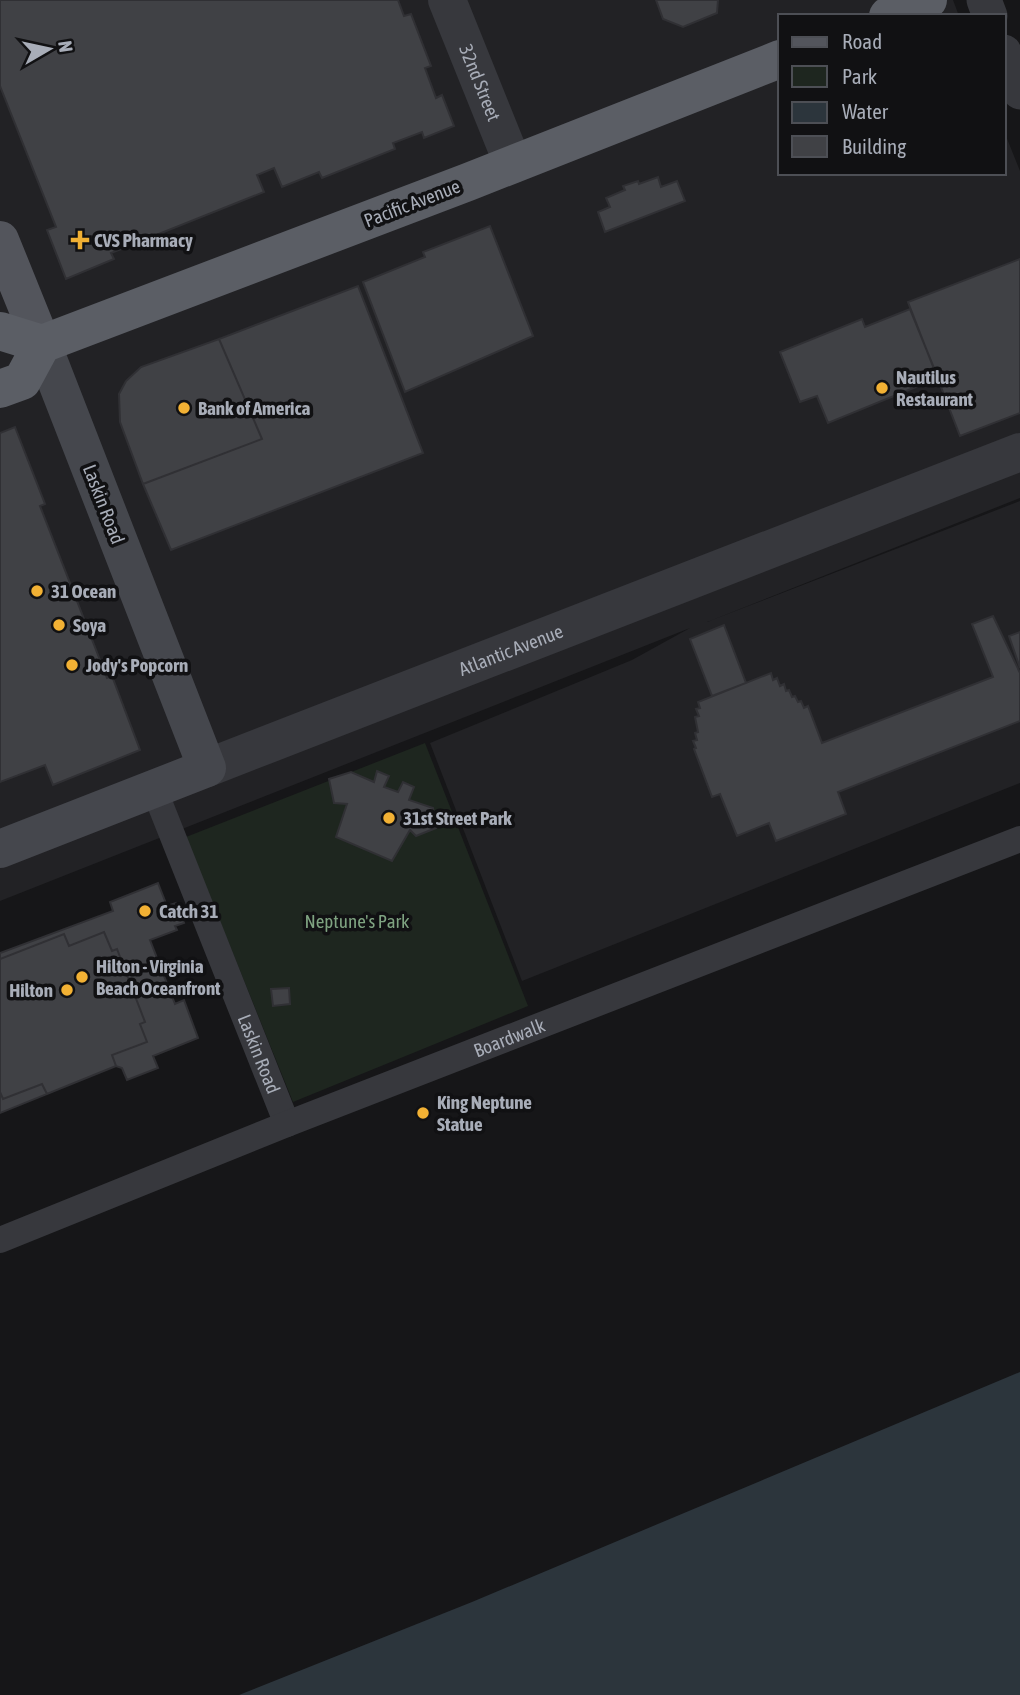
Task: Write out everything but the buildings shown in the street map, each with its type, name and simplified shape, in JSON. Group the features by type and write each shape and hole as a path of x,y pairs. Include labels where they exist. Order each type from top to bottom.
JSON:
{"highway":[{"path":"893,14 928,0"},
{"name":"Pacific Avenue","path":"42,344 778,60"},
{"path":"0,331 42,344 22,381 0,390"}],"main road":[{"name":"Laskin Road","path":"0,240 207,768"},
{"name":"Atlantic Avenue","path":"0,849 207,768"}],"street":[{"name":"32nd Street","path":"447,0 513,164"},
{"path":"1006,57 1020,92"},
{"name":"Atlantic Avenue","path":"207,768 1020,452"},
{"name":"Laskin Road","path":"154,789 287,1124"},
{"name":"Boardwalk","path":"0,1240 287,1124 1020,839"}],"shaded area":[{"path":"0,0 953,0 958,14 778,14 778,175 1006,175 1006,136 1020,171 1020,498 707,622 1020,501 1020,783 522,981 430,743 632,660 690,628 0,901"}],"green space":[{"name":"Neptune's Park","path":"425,743 528,1006 293,1102 186,837"}],"water":[{"path":"1020,1372 1020,1695 239,1695 472,1602"}],"place":[{"name":"CVS Pharmacy","path":"80,240"},
{"name":"Nautilus Restaurant","path":"882,388"},
{"name":"Bank of America","path":"184,408"},
{"name":"31 Ocean","path":"37,591"},
{"name":"Soya","path":"59,625"},
{"name":"Jody's Popcorn","path":"72,665"},
{"name":"31st Street Park","path":"389,818"},
{"name":"Catch 31","path":"145,911"},
{"name":"Hilton - Virginia Beach Oceanfront","path":"82,977"},
{"name":"Hilton","path":"67,990"},
{"name":"King Neptune Statue","path":"423,1113"}]}
